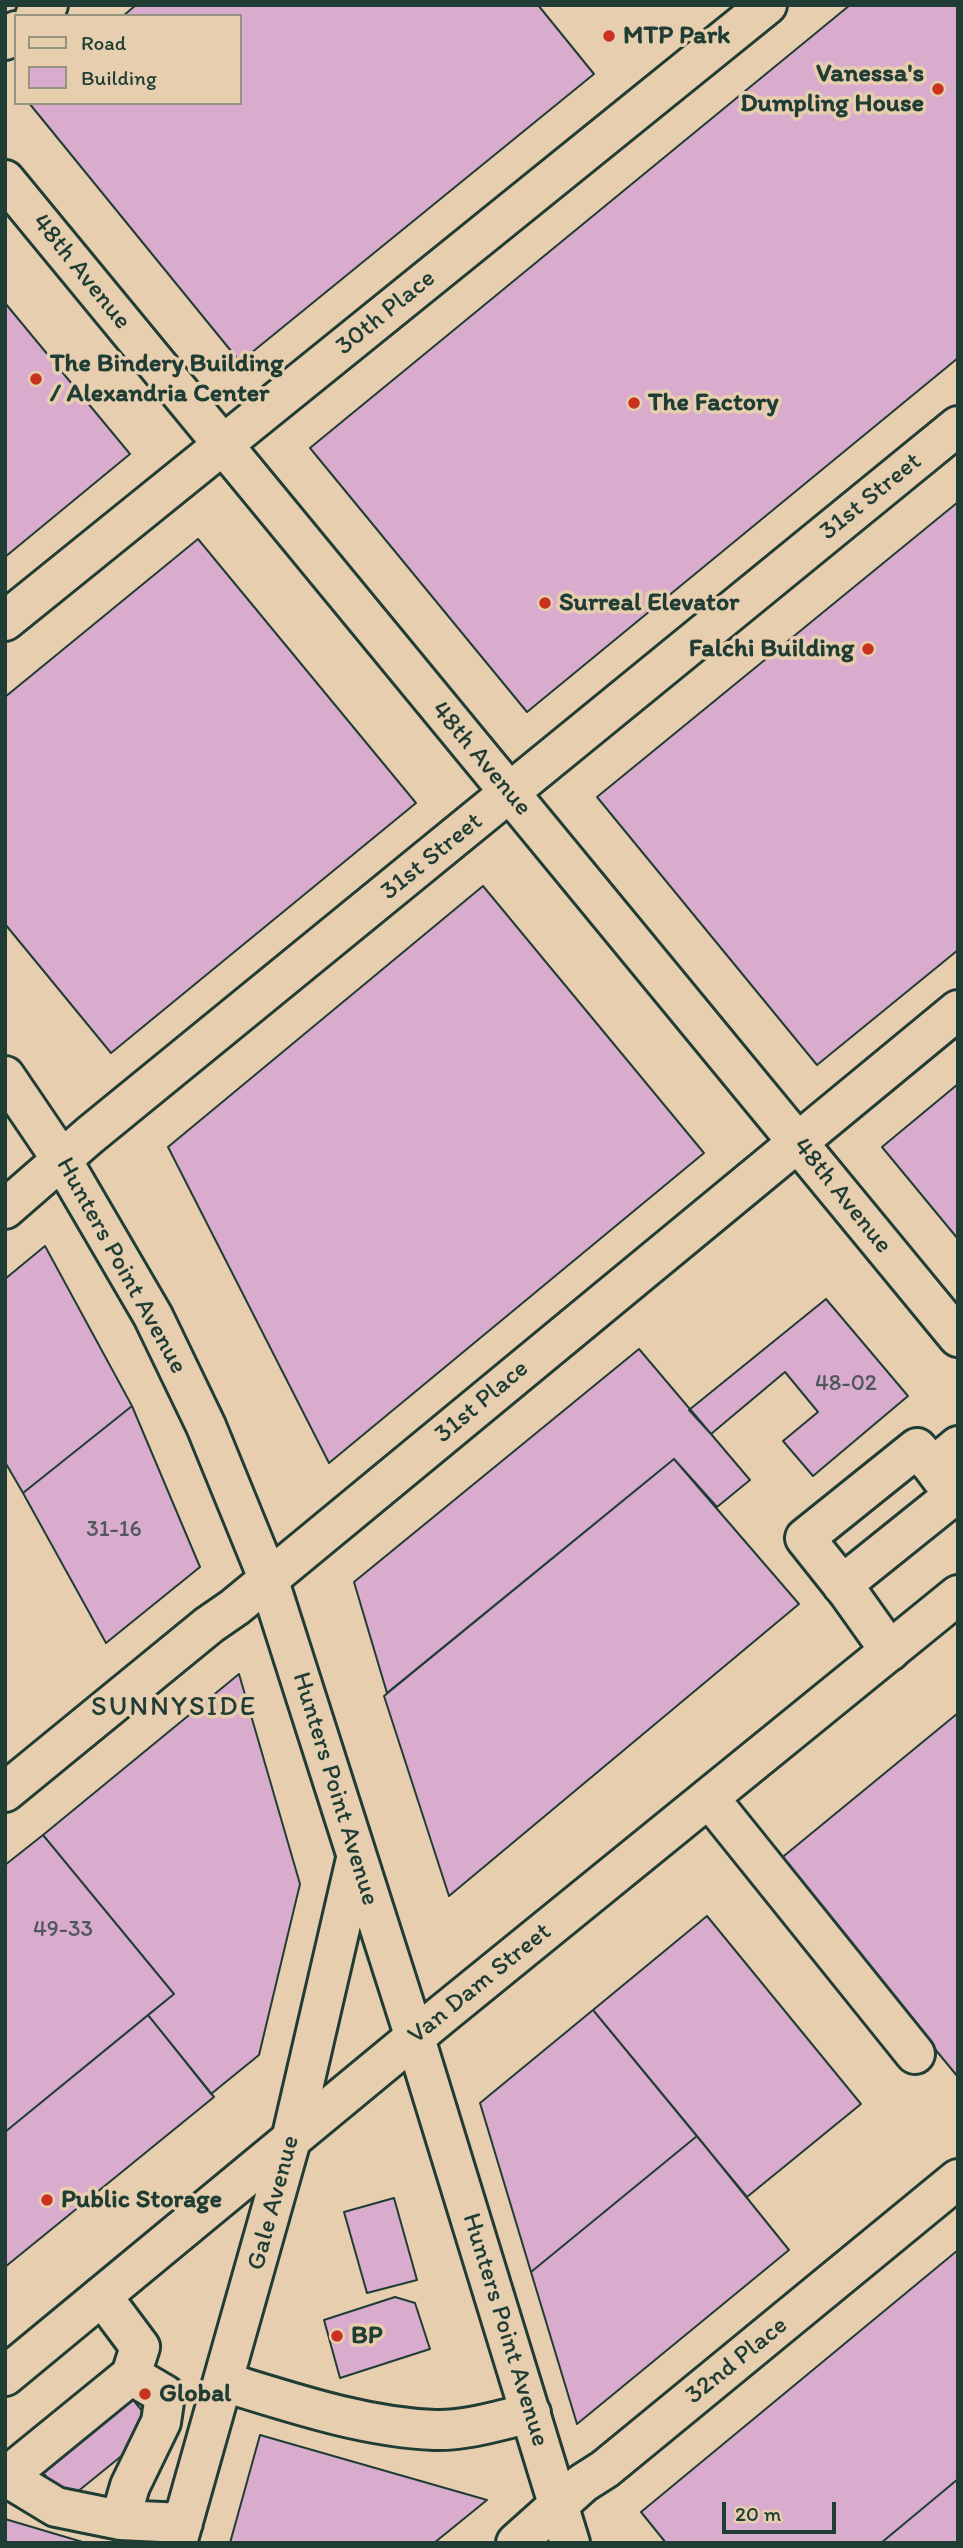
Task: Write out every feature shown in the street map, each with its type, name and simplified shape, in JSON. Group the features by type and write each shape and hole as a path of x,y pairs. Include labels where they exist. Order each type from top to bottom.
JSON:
{"street":[{"name":"30th Place","path":"5,621 766,5"},
{"name":"48th Avenue","path":"5,180 958,1337"},
{"name":"31st Street","path":"5,1209 97,1129 958,426"},
{"name":"31st Place","path":"5,1792 958,1010"},
{"name":"Hunters Point Avenue","path":"5,1076 62,1160 124,1264 182,1374 229,1478 268,1578 415,2038 570,2543"},
{"path":"842,1585 951,1477 917,1448 805,1538 890,1651"},
{"name":"Van Dam Street","path":"5,2376 958,1595"},
{"path":"709,1798 915,2054"},
{"name":"Gale Avenue","path":"180,2533 221,2396 291,2140 356,1859"},
{"name":"32nd Place","path":"516,2543 583,2483 605,2469 958,2179"},
{"path":"102,2296 140,2347 131,2375 6,2476 56,2507 180,2533"},
{"path":"131,2375 165,2395 221,2396 364,2422 437,2430 470,2427 531,2413"},
{"path":"120,2521 130,2486 162,2422 165,2395"}],"building":[{"path":"136,5 538,5 594,74 240,362 31,105 242,105 242,14 125,14"},
{"name":"The Factory","path":"850,5 958,5 958,358 527,712 310,448"},
{"name":"The Bindery Building / Alexandria Center","path":"5,303 130,454 5,557"},
{"name":"Falchi Building","path":"958,502 958,950 817,1065 597,797"},
{"path":"198,539 416,803 111,1053 5,924 5,697"},
{"path":"483,886 704,1153 329,1463 168,1147"},
{"path":"958,1084 958,1239 882,1147"},
{"path":"45,1246 132,1406 23,1493 5,1462 5,1279"},
{"path":"826,1299 908,1396 813,1476 783,1441 818,1412 785,1372 711,1434 689,1410"},
{"path":"639,1349 750,1480 717,1507 674,1459 387,1693 354,1582"},
{"path":"132,1406 200,1567 106,1643 23,1493"},
{"path":"674,1459 799,1604 449,1896 384,1696"},
{"path":"239,1674 300,1884 259,2055 211,2094 148,2015 174,1994 43,1835"},
{"path":"958,1713 958,2077 779,1860"},
{"path":"43,1835 174,1994 5,2132 5,1865"},
{"path":"707,1916 861,2104 747,2197 593,2010"},
{"path":"593,2010 697,2136 531,2272 480,2103"},
{"name":"Public Storage","path":"148,2015 214,2097 5,2267 5,2132"},
{"path":"697,2136 789,2250 577,2424 531,2272"},
{"path":"394,2198 417,2280 367,2293 344,2212"},
{"path":"958,2250 958,2479 881,2543 666,2543 641,2512"},
{"path":"395,2297 415,2303 430,2349 340,2378 324,2320"},
{"path":"126,2391 156,2428 66,2501 36,2464"},
{"path":"260,2435 487,2500 434,2543 230,2543"},
{"path":"958,2479 958,2543 881,2543"},
{"path":"5,2519 86,2543 5,2543"}],"place":[{"name":"MTP Park","path":"609,36"},
{"name":"Vanessa's Dumpling House","path":"938,89"},
{"name":"The Bindery Building / Alexandria Center","path":"36,379"},
{"name":"The Factory","path":"634,403"},
{"name":"Surreal Elevator","path":"545,603"},
{"name":"Falchi Building","path":"868,649"},
{"name":"Public Storage","path":"47,2200"},
{"name":"BP","path":"337,2336"},
{"name":"Global","path":"145,2394"}],"district":[{"name":"SUNNYSIDE","path":"174,1708"}]}
